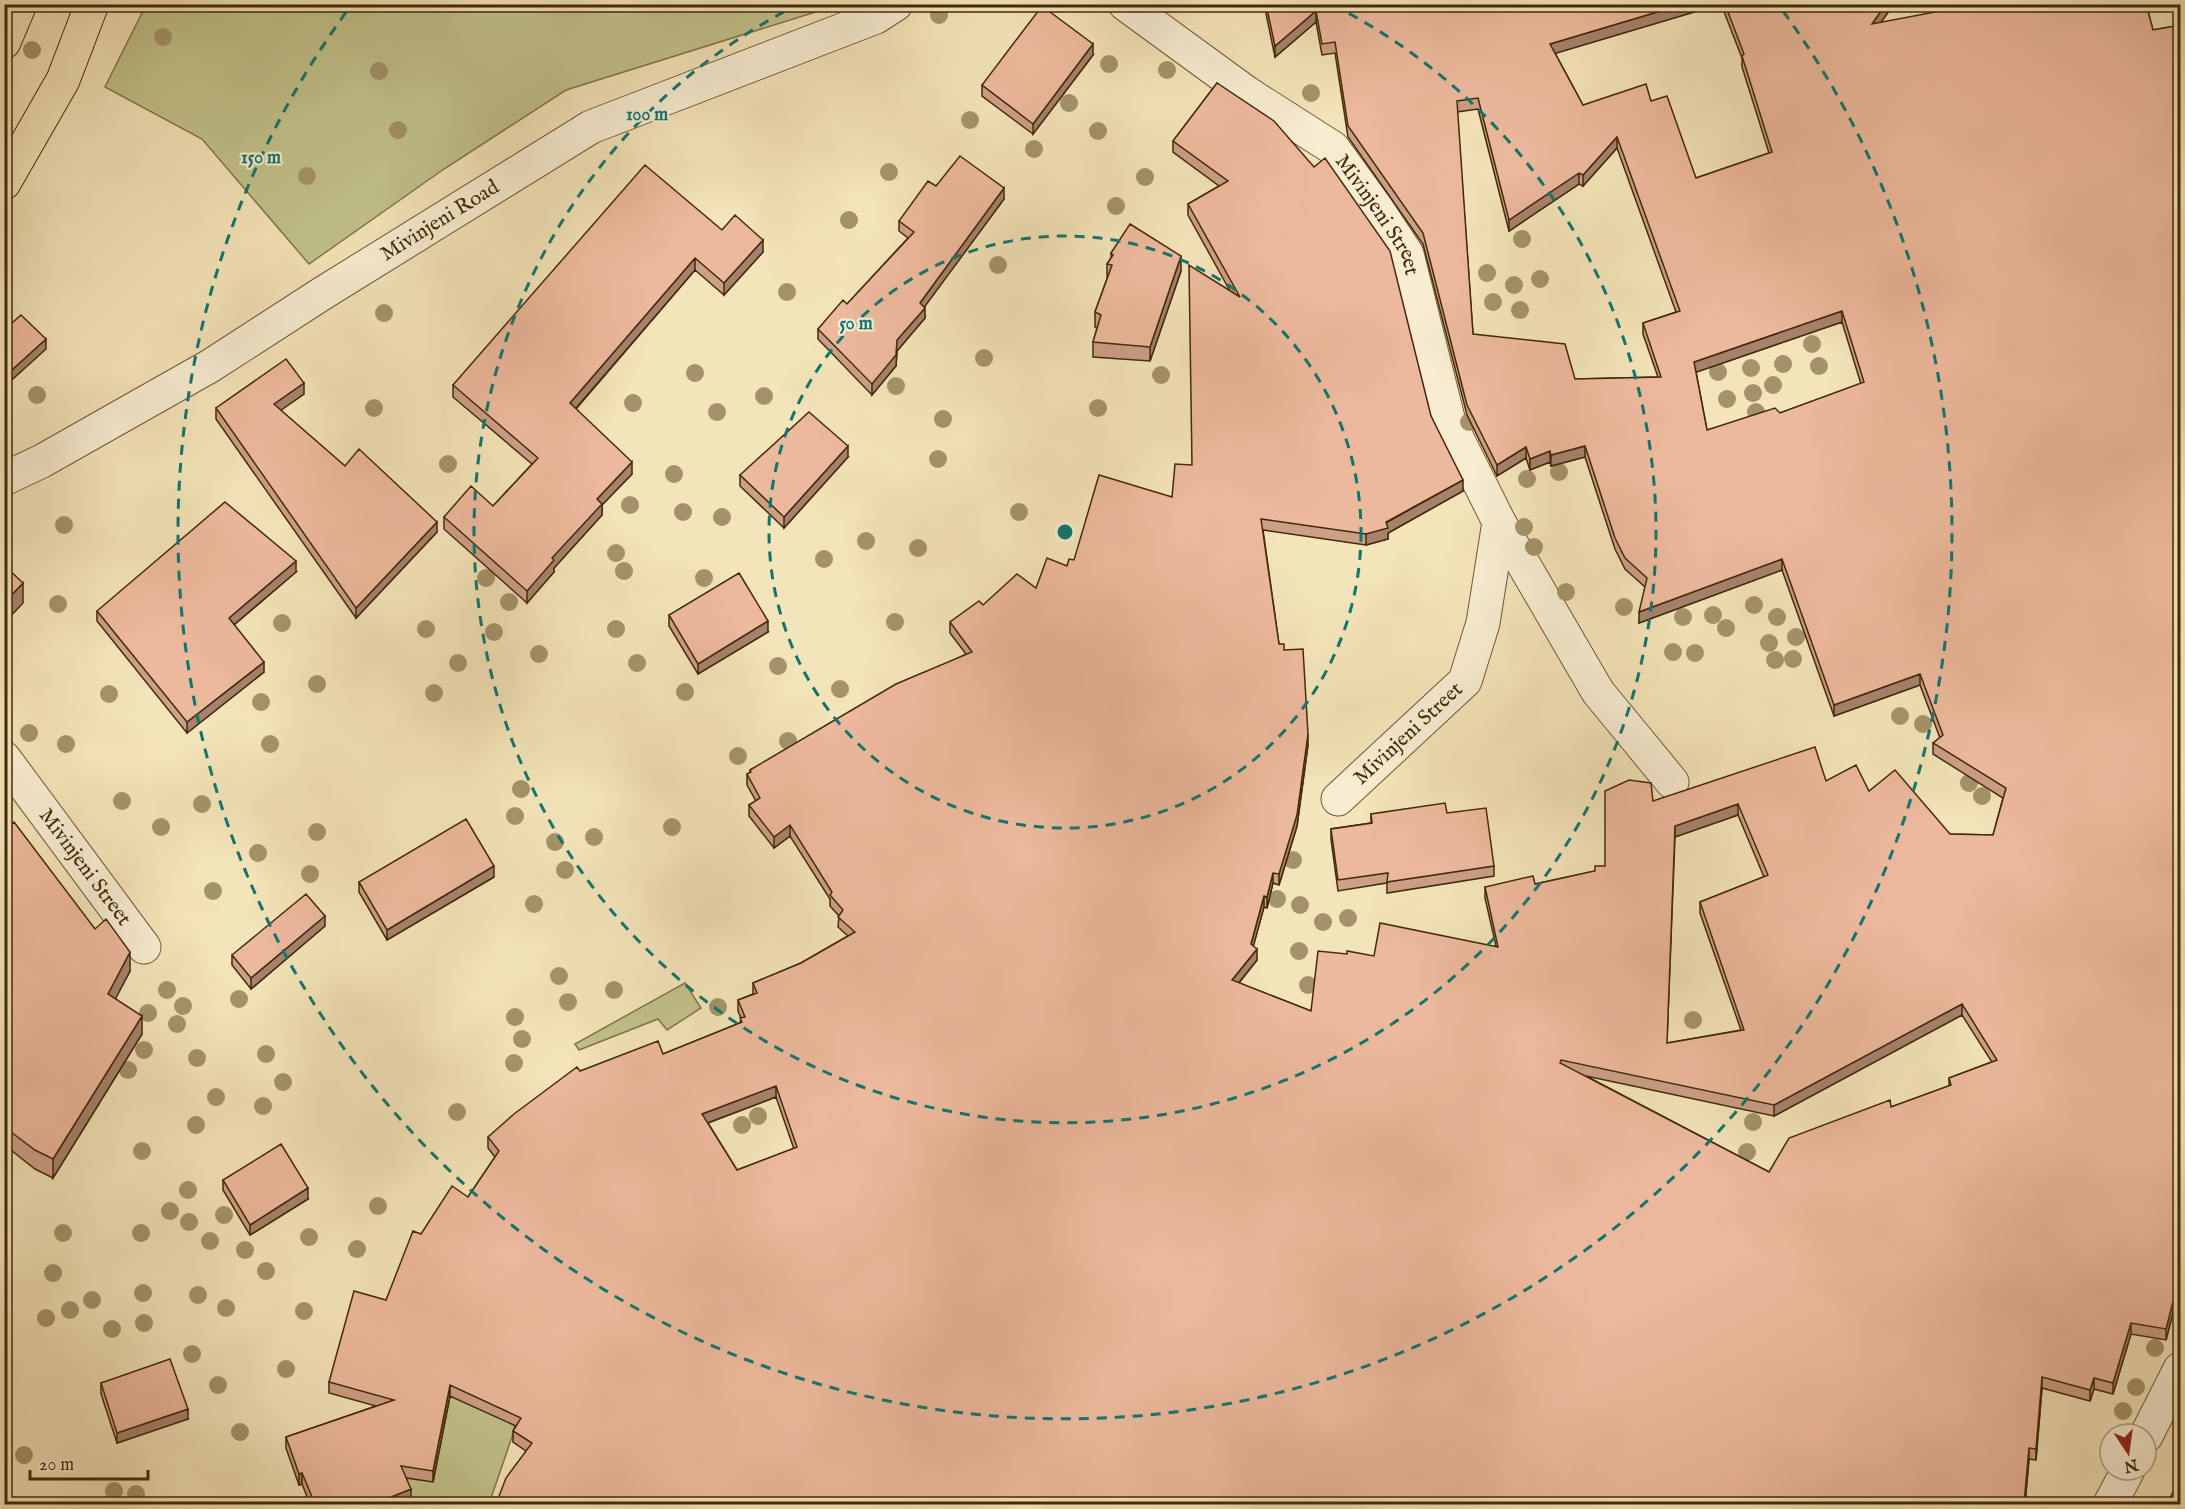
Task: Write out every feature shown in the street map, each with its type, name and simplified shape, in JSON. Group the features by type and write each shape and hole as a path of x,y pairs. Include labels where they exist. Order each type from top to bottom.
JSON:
{"main road":[{"path":"4,42 20,4"},
{"path":"4,183 63,80 92,4"}],"street":[{"name":"Mivinjeni Road","path":"4,479 210,366 591,128 876,17 896,4"},
{"name":"Mivinjeni Street","path":"1125,4 1246,93 1333,148 1378,210 1407,254 1449,422 1498,522 1598,692 1672,782"},
{"name":"Mivinjeni Street","path":"1338,799 1465,681 1483,623 1498,522"},
{"name":"Mivinjeni Street","path":"4,758 144,947"},
{"path":"2153,1422 2181,1369"},
{"path":"2110,1504 2122,1482"}],"green space":[{"path":"146,4 838,5 566,90 444,169 309,264 202,139 105,87"},
{"path":"685,983 701,1008 667,1030 658,1019 579,1050 575,1044"},
{"path":"455,1379 517,1408 514,1431 489,1504 385,1504"}],"building":[{"path":"1266,4 1684,4 1550,44 1583,105 1646,84 1651,101 1667,96 1696,178 1772,152 1742,56 1744,54 1725,4 1886,4 1872,24 1977,4 2146,4 2153,30 2181,25 2181,1301 2174,1298 2166,1329 2131,1323 2113,1383 2094,1378 2090,1390 2042,1377 2036,1449 2029,1448 2024,1504 1248,1504 1243,1498 1231,1504 496,1504 506,1478 532,1443 513,1431 521,1418 450,1385 433,1471 401,1466 411,1489 381,1501 383,1504 315,1504 302,1473 299,1474 286,1437 394,1400 329,1382 354,1291 386,1300 413,1231 421,1234 452,1186 468,1197 499,1151 488,1137 514,1114 577,1067 580,1071 658,1041 663,1054 742,1022 740,1018 745,1017 738,1000 757,993 753,983 801,963 855,932 838,917 843,910 830,895 832,892 790,825 774,837 749,805 760,798 747,774 751,772 750,770 896,684 972,652 950,622 979,601 983,605 1017,574 1036,588 1047,558 1067,566 1069,559 1074,560 1099,475 1172,497 1175,464 1192,465 1189,265 1240,297 1188,204 1228,181 1173,141 1217,83 1274,121 1314,167 1325,158 1390,251 1431,416 1463,480 1386,522 1388,528 1366,534 1261,519 1279,644 1284,644 1284,650 1303,649 1308,734 1297,815 1279,874 1273,873 1267,897 1264,896 1251,944 1257,949 1232,980 1311,1011 1318,951 1347,954 1347,951 1374,956 1380,923 1498,947 1485,887 1533,876 1535,884 1595,871 1595,866 1605,866 1605,791 1629,780 1651,783 1653,801 1815,747 1826,781 1856,765 1869,791 1895,770 1950,834 1993,835 2006,788 1933,743 1943,735 1920,674 1834,705 1782,559 1639,612 1647,578 1625,558 1615,538 1585,446 1551,455 1550,451 1530,459 1526,447 1497,465 1467,405 1423,233 1348,126 1335,42 1322,44 1316,11 1275,46","holes":["1478,98 1509,220 1579,173 1583,175 1617,137 1680,311 1643,323 1661,377 1575,379 1565,344 1473,334 1457,101","1842,311 1864,382 1780,413 1775,408 1707,430 1694,362","1738,804 1768,875 1700,902 1744,1030 1667,1043 1675,826","1962,1004 1997,1060 1949,1078 1951,1085 1891,1107 1890,1100 1789,1138 1769,1172 1560,1063 1561,1060 1774,1105","776,1086 797,1147 737,1170 702,1114"]},
{"path":"1042,6 1093,44 1033,124 982,85"},
{"path":"960,156 1004,188 920,303 925,308 897,340 896,355 872,384 818,329 843,300 847,304 914,232 899,221 928,181 936,186"},
{"path":"645,165 722,230 735,215 763,240 724,283 695,258 570,403 632,462 597,499 602,504 552,558 554,560 527,591 444,517 471,486 493,506 538,458 453,385"},
{"path":"1130,224 1181,256 1150,347 1093,342 1101,315 1095,312 1112,265 1107,264 1113,255 1111,253"},
{"path":"21,315 46,339 4,377 4,330"},
{"path":"286,359 304,383 274,404 345,466 359,449 437,522 356,608 216,408"},
{"path":"809,412 848,446 784,517 740,475"},
{"path":"225,502 296,561 229,618 264,662 187,722 97,611"},
{"path":"4,565 23,583 4,603"},
{"path":"739,573 768,621 698,664 669,615"},
{"path":"1445,803 1447,813 1486,808 1494,866 1387,882 1388,873 1338,880 1331,829 1372,823 1371,814"},
{"path":"466,819 494,866 387,930 359,882"},
{"path":"14,822 95,929 106,919 130,952 108,994 142,1016 53,1159 35,1150 7,1129 4,1134 4,828"},
{"path":"306,894 325,916 251,978 232,955"},
{"path":"281,1144 308,1188 250,1225 223,1180"},
{"path":"170,1359 188,1409 117,1433 101,1383"},
{"path":"2181,1476 2181,1504 2167,1504"}]}
